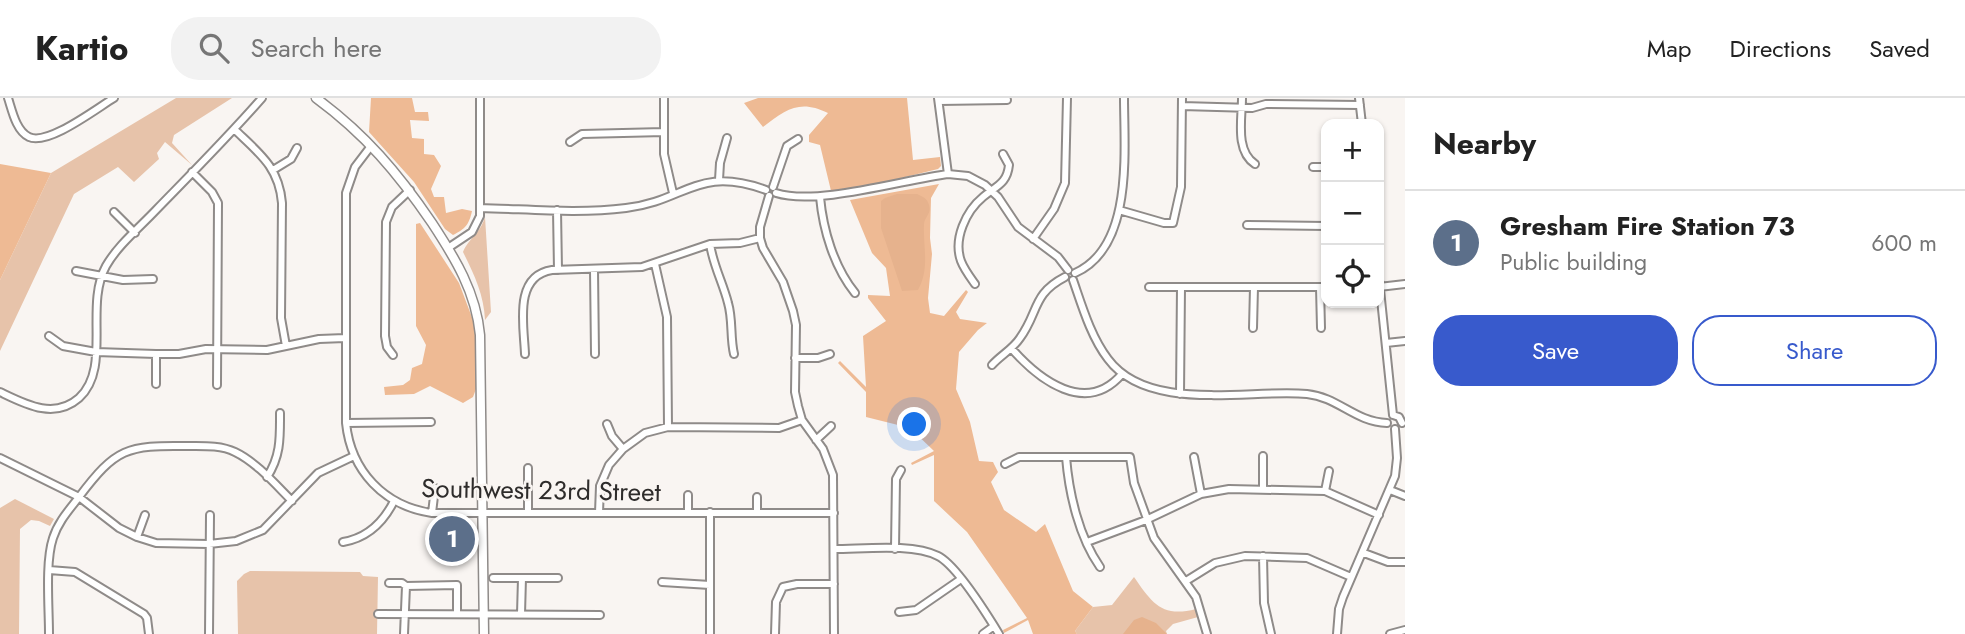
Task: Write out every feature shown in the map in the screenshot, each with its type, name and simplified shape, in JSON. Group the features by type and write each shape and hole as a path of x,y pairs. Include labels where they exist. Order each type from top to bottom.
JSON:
{"main road":[{"path":"316,98 328,101 391,166 448,248 467,283 479,327 484,634"}],"street":[{"path":"8,98 16,122 29,137 49,137 114,98"},
{"path":"0,392 40,409 50,410 76,401 89,385 94,372 96,299 101,276 113,256 262,98"},
{"path":"448,248 472,232 480,210 480,98"},
{"path":"664,98 665,163 673,193"},
{"path":"1033,239 1054,209 1065,183 1067,98"},
{"path":"992,365 1024,332 1042,293 1051,285 1086,268 1109,237 1119,210 1124,179 1124,98"},
{"path":"1119,210 1164,223 1173,223 1181,187 1182,98"},
{"path":"1242,98 1242,148 1247,159 1255,164"},
{"path":"948,174 938,100 1007,100"},
{"path":"1182,106 1242,107 1359,102"},
{"path":"234,129 262,156 273,170 279,184 282,203 281,318 286,346"},
{"path":"570,142 582,134 664,132"},
{"path":"719,180 720,163 727,138"},
{"path":"798,139 788,146 760,227 760,238 783,282 796,324 795,392 802,419 832,468 834,634"},
{"path":"343,542 365,535 377,525 394,501 370,481 354,456 346,423 346,193 355,167 371,146"},
{"path":"273,170 291,159 298,148"},
{"path":"975,284 960,260 959,244 968,214 983,197 1000,187 1007,174 1009,165 1003,154"},
{"path":"1313,167 1321,167"},
{"path":"192,172 212,192 218,203 217,385"},
{"path":"480,210 627,208 643,205 697,184 719,180 744,183 793,197 820,197 948,174 973,178 992,191 1014,223 1058,257 1070,275 1101,349 1122,374 1145,387 1162,392 1311,395 1335,402 1368,420 1387,422"},
{"path":"393,355 387,347 385,336 384,232 392,206 410,190"},
{"path":"820,197 826,238 855,293"},
{"path":"557,210 558,270"},
{"path":"114,212 135,233"},
{"path":"1247,225 1321,226"},
{"path":"525,354 525,292 536,276 558,270 628,269 655,264 710,244 740,243 760,238"},
{"path":"710,244 714,264 729,305 730,339 734,354"},
{"path":"655,264 667,317 668,427"},
{"path":"594,270 595,354"},
{"path":"76,271 123,280 153,278"},
{"path":"1384,286 1405,284"},
{"path":"1149,287 1321,287"},
{"path":"1181,287 1181,394"},
{"path":"1253,328 1254,287"},
{"path":"1321,328 1322,308"},
{"path":"1382,308 1394,415"},
{"path":"49,336 63,346 96,352 156,354 217,349 267,349 311,340 345,338"},
{"path":"1386,343 1405,341"},
{"path":"1011,348 1028,368 1041,378 1069,390 1101,391 1122,374"},
{"path":"156,354 156,384"},
{"path":"795,358 818,358 830,354"},
{"path":"267,477 280,449 280,413"},
{"path":"1387,422 1394,415"},
{"path":"1394,415 1403,423 1395,429"},
{"path":"599,513 600,486 609,464 622,449 645,433 668,427 779,428 802,419"},
{"path":"346,423 432,422"},
{"path":"1387,422 1390,428 1395,429"},
{"path":"607,424 622,449"},
{"path":"816,440 831,425"},
{"path":"1337,634 1339,609 1390,490 1397,463 1395,429"},
{"path":"49,634 50,549 55,532 100,469 116,456 133,448 149,445 208,446 231,450 267,477 292,501"},
{"path":"0,458 79,497 137,537 156,542 209,544 236,541 255,534 270,524 311,480 326,468 354,456"},
{"path":"1263,456 1263,490"},
{"path":"1005,464 1020,457 1130,457 1134,483 1146,520 1157,545 1186,581 1201,608 1207,634"},
{"path":"1066,457 1070,489 1091,553 1100,567"},
{"path":"1194,457 1200,494"},
{"path":"528,468 528,513"},
{"path":"895,549 896,479 901,470"},
{"path":"1325,491 1329,471"},
{"path":"432,513 435,488"},
{"path":"1087,542 1146,520 1200,494 1229,489 1325,491 1379,515"},
{"path":"1390,490 1405,496"},
{"name":"Southwest 23rd Street","path":"688,495 688,512"},
{"path":"757,497 757,512"},
{"name":"Southwest 23rd Street","path":"394,501 432,513 834,513"},
{"path":"710,512 710,634"},
{"path":"137,537 145,514"},
{"path":"209,634 210,515"},
{"path":"834,549 895,549 938,556 951,566 999,634"},
{"path":"1364,553 1388,562 1405,562"},
{"path":"1186,581 1209,565 1227,559 1263,556 1307,558 1352,577"},
{"path":"1263,556 1264,603 1271,634"},
{"path":"49,570 75,572 144,614 149,634"},
{"path":"493,578 558,578"},
{"path":"521,614 522,578"},
{"path":"777,579 783,587"},
{"path":"899,612 916,610 961,579"},
{"path":"662,582 710,585"},
{"path":"389,583 402,583 406,586 457,585 457,614"},
{"path":"775,634 776,602 783,587 790,584 834,584"},
{"path":"404,634 406,586"},
{"path":"378,614 600,615"},
{"path":"983,634 994,626"},
{"path":"1390,634 1405,630"}],"shaded area":[{"path":"176,98 232,98 174,135 172,143 192,165 165,142 157,153 159,159 134,182 118,167 74,194 0,351 0,280 51,173"},
{"path":"371,98 412,98 415,112 428,112 429,121 410,120 412,138 424,139 424,154 434,155 441,166 431,189 434,197 444,197 446,213 462,209 472,211 468,223 461,231 453,235 445,229 414,182 369,132"},
{"path":"758,98 907,98 913,160 940,157 941,166 938,169 832,195 820,145 809,142 809,135 828,113 809,107 794,108 763,127 744,103"},
{"path":"0,164 51,173 0,280"},
{"path":"939,184 931,198 932,254 928,298 930,313 944,316 966,290 968,292 956,312 960,319 987,323 959,352 956,389 970,422 979,461 993,462 998,472 991,482 1004,510 1036,532 1045,524 1073,591 1093,607 1075,631 1077,634 1033,634 1028,620 1004,633 1003,630 1027,618 967,532 934,501 934,455 912,465 911,463 934,451 910,428 866,417 866,392 838,363 840,361 866,387 863,336 886,321 868,295 890,296 886,268 872,253 850,200"},
{"path":"897,194 917,194 926,199 929,205 924,225 924,274 918,290 902,291 881,228 881,201"},
{"path":"485,217 491,312 485,320 481,293 463,252"},
{"path":"420,223 459,283 476,328 479,381 473,397 463,403 430,386 414,394 385,395 384,387 403,385 410,380 412,368 422,364 426,345 416,326 416,224"},
{"path":"15,499 54,519 50,526 31,520 20,529 19,634 0,634 0,508"},
{"path":"250,571 360,572 363,576 378,577 377,634 238,634 237,581"},
{"path":"1134,577 1159,606 1174,611 1196,609 1198,617 1173,624 1166,631 1167,634 1077,634 1075,631 1093,607 1112,605"},
{"path":"1142,617 1156,623 1167,634 1123,634 1134,620"}],"place":[{"name":"Gresham Fire Station 73","path":"452,539"}]}
